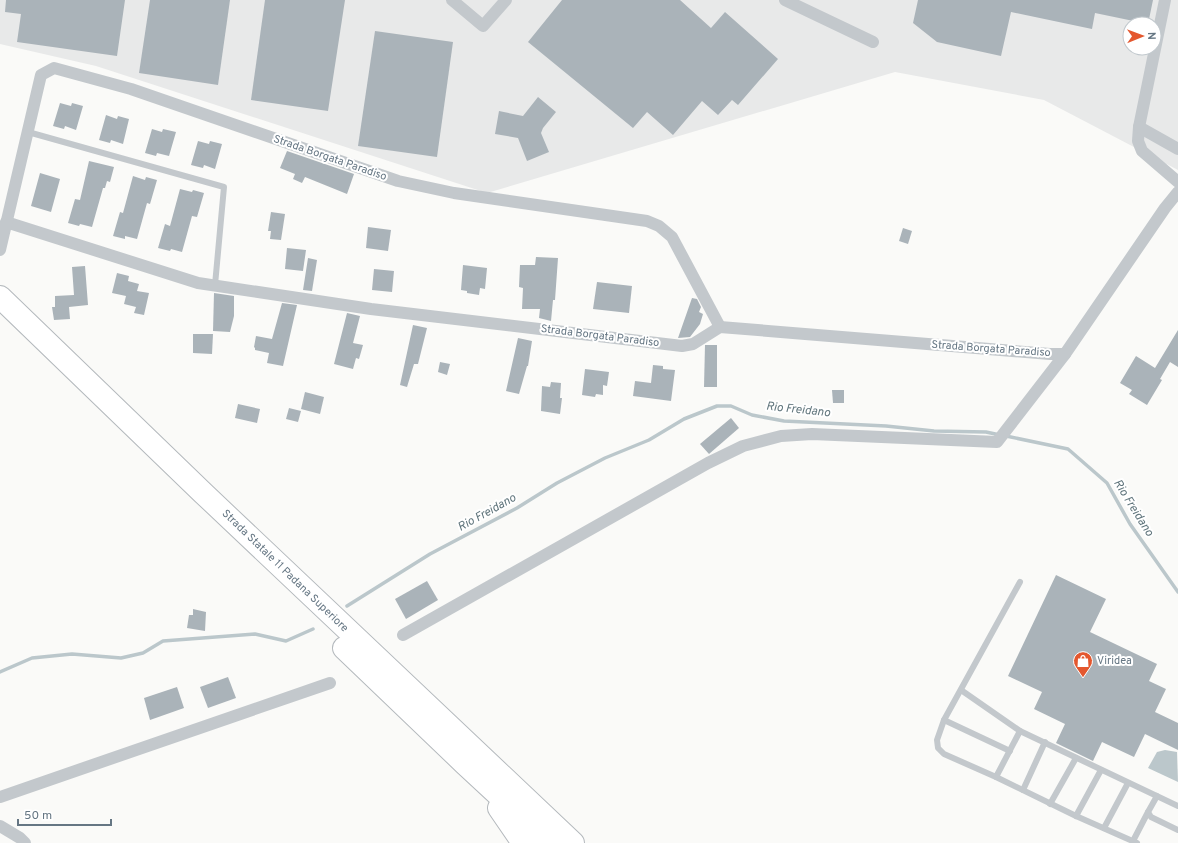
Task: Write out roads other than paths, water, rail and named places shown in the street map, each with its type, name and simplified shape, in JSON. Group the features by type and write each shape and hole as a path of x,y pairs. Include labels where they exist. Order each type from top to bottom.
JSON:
{"highway":[{"name":"Strada Statale 11 Padana Superiore","path":"0,297 215,504 573,843"},
{"name":"Strada Statale 11 Padana Superiore","path":"0,317 464,764 550,843"},
{"path":"464,764 506,817 523,843"}],"street":[{"path":"452,0 482,26 506,0"},
{"path":"785,0 873,42"},
{"path":"1165,0 1139,127 1138,141 1142,150 1178,182"},
{"name":"Strada Borgata Paradiso","path":"0,250 41,75 54,68 130,89 398,181 454,193 647,220 659,226 672,237 720,327"},
{"path":"1139,127 1178,148"},
{"name":"Strada Borgata Paradiso","path":"6,222 198,283 371,309 682,346 693,344 720,327 1050,354 1066,354 1165,208 1178,192"},
{"path":"403,635 708,463 743,446 781,436 812,434 997,442 1066,354"},
{"path":"0,797 330,682"},
{"path":"0,826 20,838 25,843"}],"lane":[{"path":"28,132 224,186 215,285"},
{"path":"1020,582 944,720 937,740 938,748 944,754 1135,842 1148,812 1157,796"},
{"path":"961,690 1020,730 1100,770 1178,806"},
{"path":"944,720 1010,751"},
{"path":"996,777 1020,730"},
{"path":"1023,790 1045,742"},
{"path":"1050,804 1076,758"},
{"path":"1076,816 1100,770"},
{"path":"1104,828 1128,783"},
{"path":"1148,812 1151,817 1178,830"}],"waterway":[{"name":"Rio Freidano","path":"347,606 430,554 517,508 557,483 605,458 649,440 684,419 717,406 731,406 752,415 784,421 886,426 934,431 986,432 1000,435"},
{"name":"Rio Freidano","path":"1006,436 1068,449 1107,483 1130,524 1178,592"},
{"name":"Rio Freidano","path":"0,672 32,658 72,654 121,658 143,653 163,641 255,634 286,641 313,629"}],"place":[{"name":"Viridea","path":"1083,678"}]}
